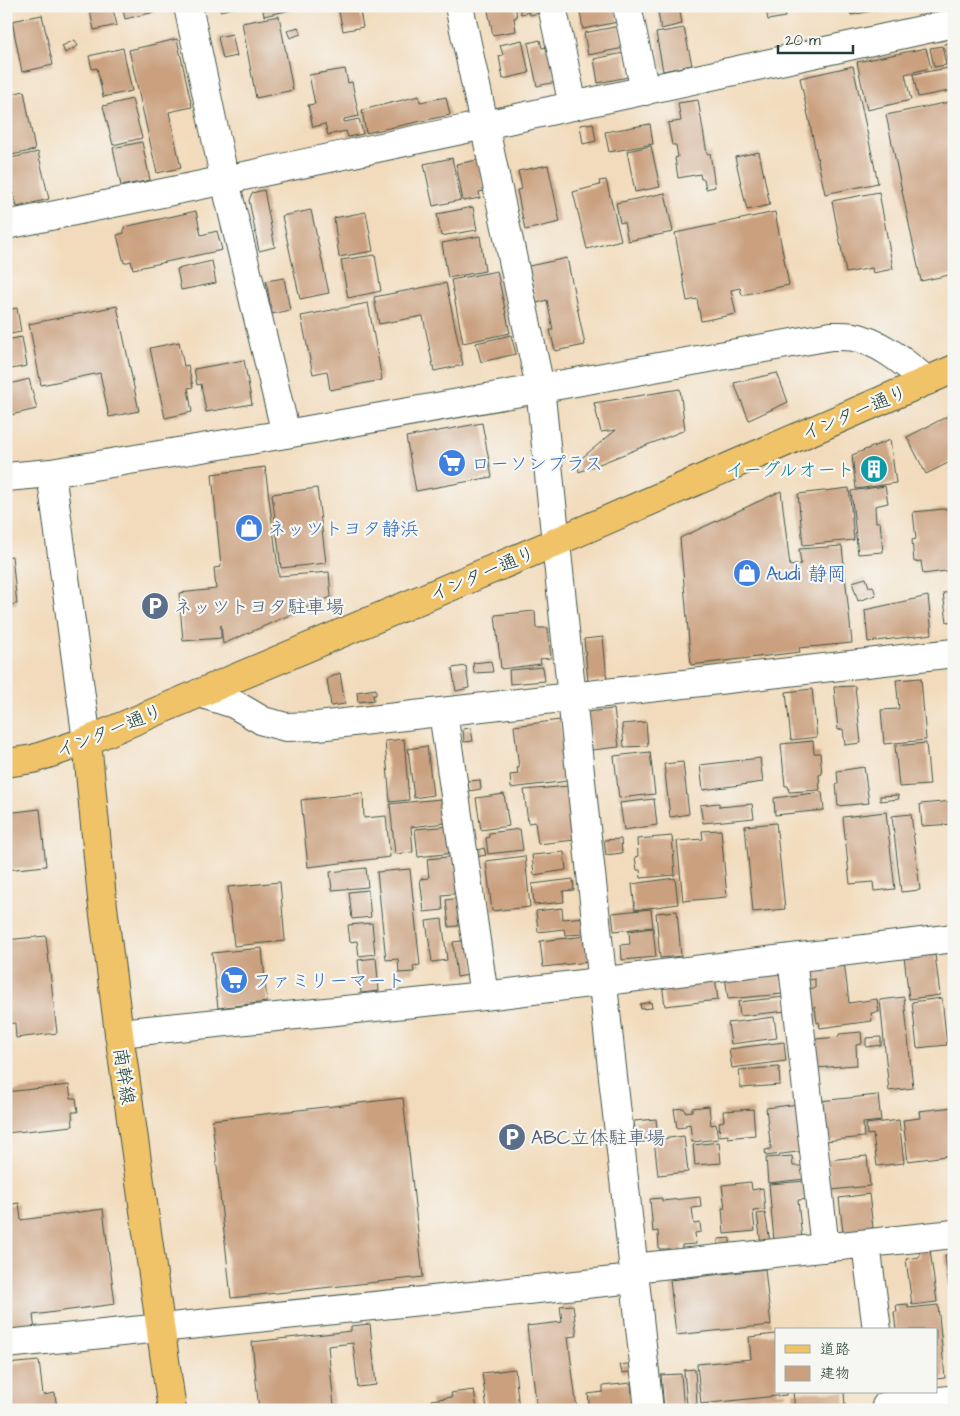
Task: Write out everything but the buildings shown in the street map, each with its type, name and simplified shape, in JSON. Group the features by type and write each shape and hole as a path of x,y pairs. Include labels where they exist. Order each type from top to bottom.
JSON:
{"main road":[{"name":"インター通り","path":"6,764 33,759 87,741 556,542 954,369"},
{"name":"南幹線","path":"87,741 102,899 118,1033 172,1410"}],"street":[{"path":"188,6 225,181 286,434"},
{"path":"459,6 486,124 540,387 649,1410"},
{"path":"552,6 573,106"},
{"path":"627,6 645,91"},
{"path":"6,225 225,181 954,23"},
{"path":"6,477 51,473 286,434 831,336 862,339 895,355 927,380"},
{"path":"51,473 87,741"},
{"path":"199,693 234,704 263,722 286,727 318,726 954,653"},
{"path":"443,712 484,996"},
{"path":"118,1033 484,996 954,938"},
{"path":"792,958 825,1248"},
{"path":"6,1344 159,1329 634,1274 825,1248 954,1234"},
{"path":"866,1244 877,1328"},
{"path":"886,1403 950,1400 951,1410"}],"place":[{"name":"ローソンプラス","path":"452,463"},
{"name":"イーグルオート","path":"874,469"},
{"name":"ネッツトヨタ静浜","path":"249,528"},
{"name":"Audi 静岡","path":"747,573"},
{"name":"ネッツトヨタ駐車場","path":"155,606"},
{"name":"ファミリーマート","path":"234,980"},
{"name":"ABC立体駐車場","path":"512,1137"}]}
